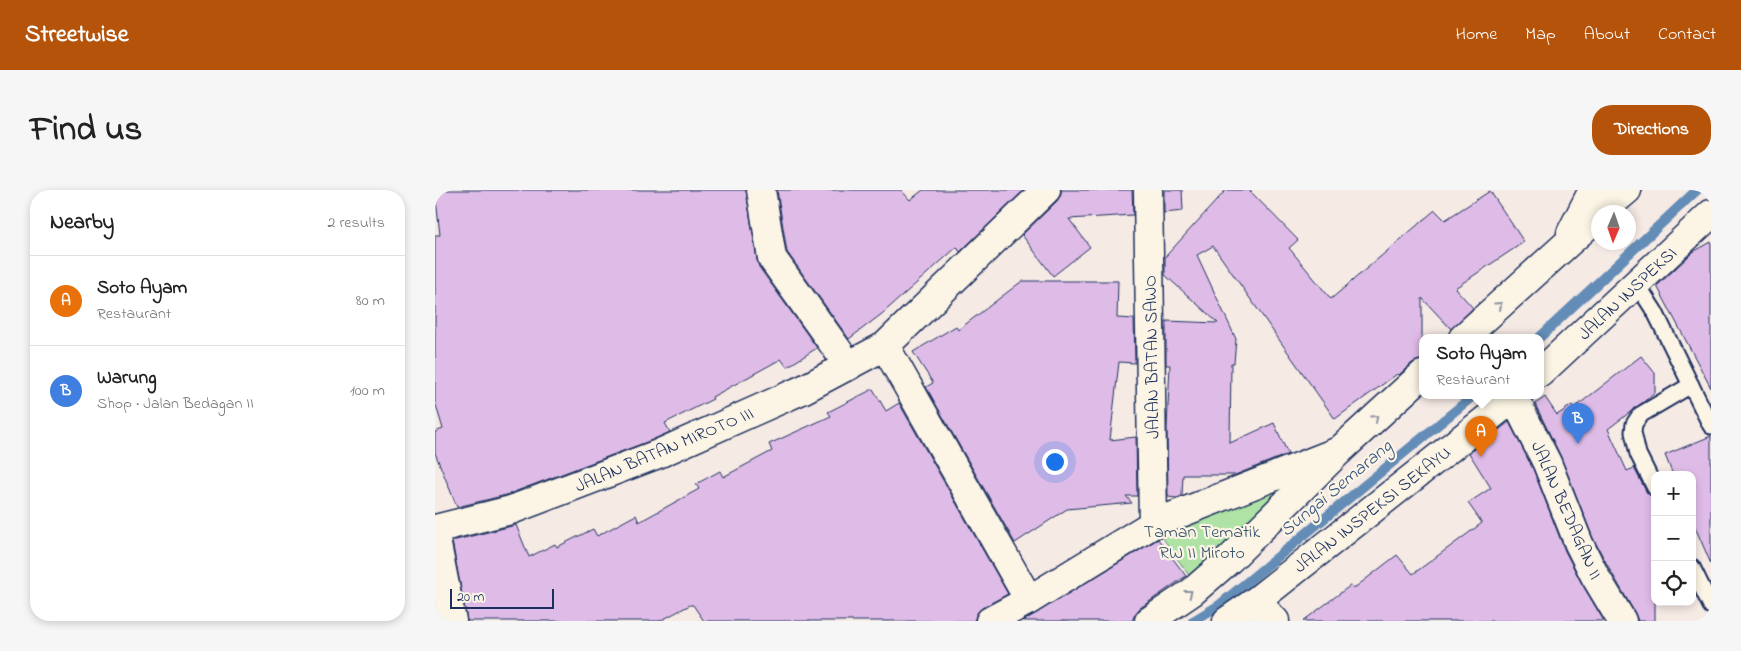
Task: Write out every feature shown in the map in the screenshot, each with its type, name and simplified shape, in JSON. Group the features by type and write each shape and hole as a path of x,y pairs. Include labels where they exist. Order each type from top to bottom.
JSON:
{"street":[{"path":"761,190 771,258 849,366"},
{"name":"JALAN BATAN MIROTO III","path":"435,529 511,510 658,454 795,393 849,366 885,346 1046,190"},
{"name":"JALAN BATAN SAWO","path":"1148,190 1153,524"},
{"path":"1565,245 1593,190"},
{"path":"1609,205 1627,190"},
{"name":"JALAN INSPEKSI","path":"1544,369 1711,214"},
{"path":"1467,334 1591,222"},
{"path":"885,346 1029,600"},
{"path":"1149,621 1191,592 1230,558 1339,451 1419,378"},
{"name":"JALAN INSPEKSI SEKAYU","path":"1227,621 1256,601 1512,399"},
{"name":"JALAN BEDAGAN II","path":"1516,399 1547,463 1579,544 1595,576 1622,621"},
{"path":"990,621 1029,600 1153,524 1339,451"},
{"path":"435,535 452,621"},
{"path":"1256,601 1275,621"}],"lane":[{"path":"1637,284 1655,312 1711,426"},
{"path":"1651,480 1638,454 1633,432 1634,424 1640,415 1691,385"},
{"path":"1696,575 1711,606"}],"green space":[{"name":"Taman Tematik RW II Miroto","path":"1330,461 1196,585 1155,527"}],"building":[{"path":"435,190 746,190 759,267 817,348 787,367 781,359 712,397 713,399 665,423 670,432 652,440 506,495 457,507 435,453 435,432 443,429 435,402 435,235 440,235"},
{"path":"777,190 901,190 910,200 923,190 1024,190 960,252 957,247 883,313 849,339 787,252"},
{"path":"1061,190 1132,190 1133,215 1069,219 1090,247 1053,276 1022,235 1057,201 1061,195"},
{"path":"1164,190 1182,190 1183,211 1164,213"},
{"path":"1226,190 1249,190 1298,240 1289,248 1331,299 1435,210 1445,220 1490,191 1524,242 1455,288 1473,308 1451,329 1422,298 1422,334 1419,334 1419,360 1412,363 1399,375 1397,374 1335,419 1213,246 1197,255 1236,339 1234,363 1231,363 1230,443 1274,423 1288,454 1235,475 1183,475 1182,496 1177,498 1168,497 1167,428 1170,365 1166,365 1166,321 1218,323 1165,275 1165,257"},
{"path":"1711,242 1711,388 1657,286 1693,252"},
{"path":"1022,281 1118,281 1117,318 1134,319 1135,363 1119,362 1110,440 1136,437 1137,496 1126,496 1132,503 1067,509 1015,543 926,387 933,383 913,352 956,326 958,330"},
{"path":"1641,356 1655,373 1655,393 1608,429 1627,471 1634,468 1647,493 1651,495 1651,606 1655,606 1655,621 1638,621 1593,538 1561,457 1535,404 1545,397 1557,415 1572,405 1574,408"},
{"path":"873,389 886,411 899,403 1008,594 982,608 977,613 974,621 704,621 693,605 690,605 660,621 467,621 452,541 516,525 529,557 555,544 557,547 593,529 597,536 636,515 639,522 699,489 696,484 720,471 723,477 772,451 769,444 831,416 828,412"},
{"path":"1509,422 1533,469 1565,551 1604,621 1303,621 1351,585 1353,589 1397,555 1413,574 1482,523 1468,503 1491,488 1469,453"},
{"path":"1711,436 1711,564 1696,529 1696,471 1671,471 1665,455"},
{"path":"1158,539 1186,576 1140,608 1132,621 1023,621"}],"waterway":[{"name":"Sungai Semarang","path":"1543,334 1697,190"},
{"name":"Sungai Semarang","path":"1193,621 1218,606 1469,399"}],"place":[{"name":"Warung","path":"1578,444"},
{"name":"Soto Ayam","path":"1481,457"}]}
